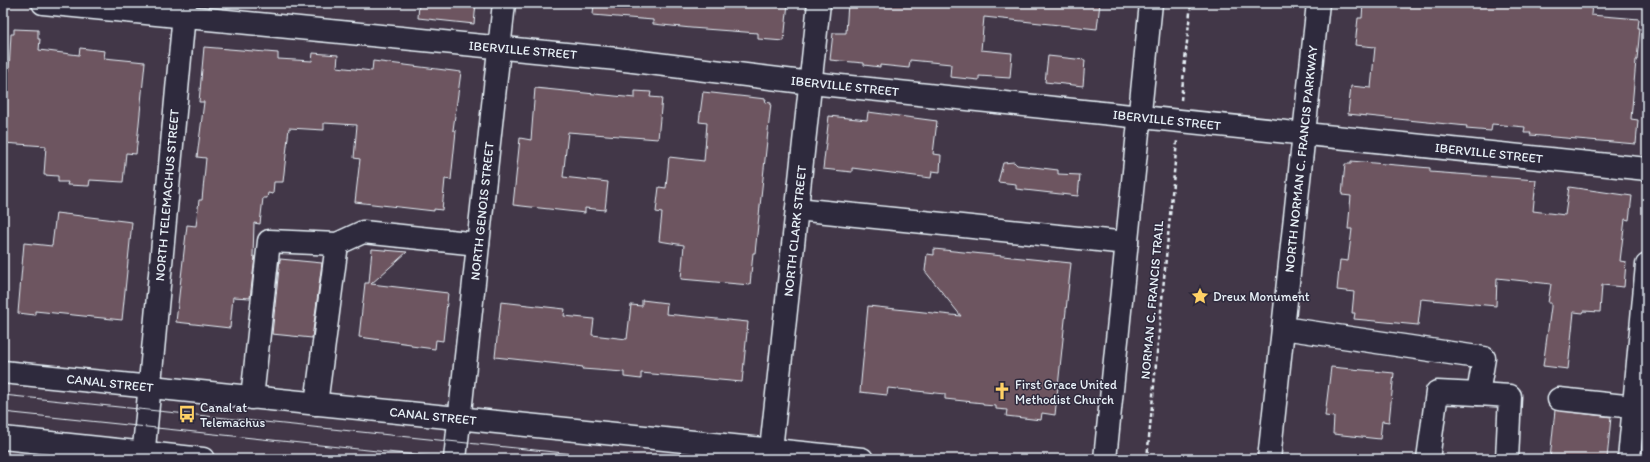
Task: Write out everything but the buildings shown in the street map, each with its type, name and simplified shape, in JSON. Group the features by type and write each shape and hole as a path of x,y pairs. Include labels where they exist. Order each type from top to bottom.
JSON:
{"street":[{"name":"IBERVILLE STREET","path":"43,3 184,10 499,48 617,59 811,83 1647,169"},
{"name":"NORTH GENOIS STREET","path":"455,459 458,419 504,3"},
{"name":"NORTH CLARK STREET","path":"770,455 819,3"},
{"path":"1105,459 1151,3"},
{"name":"NORTH NORMAN C. FRANCIS PARKWAY","path":"1269,459 1318,3"},
{"name":"NORTH TELEMACHUS STREET","path":"144,456 184,10"},
{"path":"797,209 1127,243"},
{"path":"252,398 269,241 337,244 363,232 478,244"},
{"path":"316,404 337,244"},
{"path":"1629,459 1647,265"},
{"path":"1283,328 1484,358 1478,394"},
{"name":"CANAL STREET","path":"3,372 458,419 770,455 862,459"},
{"path":"1428,459 1437,392 1510,396 1507,459"},
{"path":"1558,399 1634,407"},
{"path":"3,438 144,456 203,459"}],"path":[{"path":"1180,102 1191,3"},
{"name":"NORMAN C. FRANCIS TRAIL","path":"1147,459 1177,143"}],"tram line":[{"path":"3,395 622,459"},
{"path":"3,412 454,459"}],"place":[{"name":"Dreux Monument","path":"1200,296"},
{"name":"First Grace United Methodist Church","path":"1002,391"},
{"name":"Canal at Telemachus","path":"187,414"}]}
